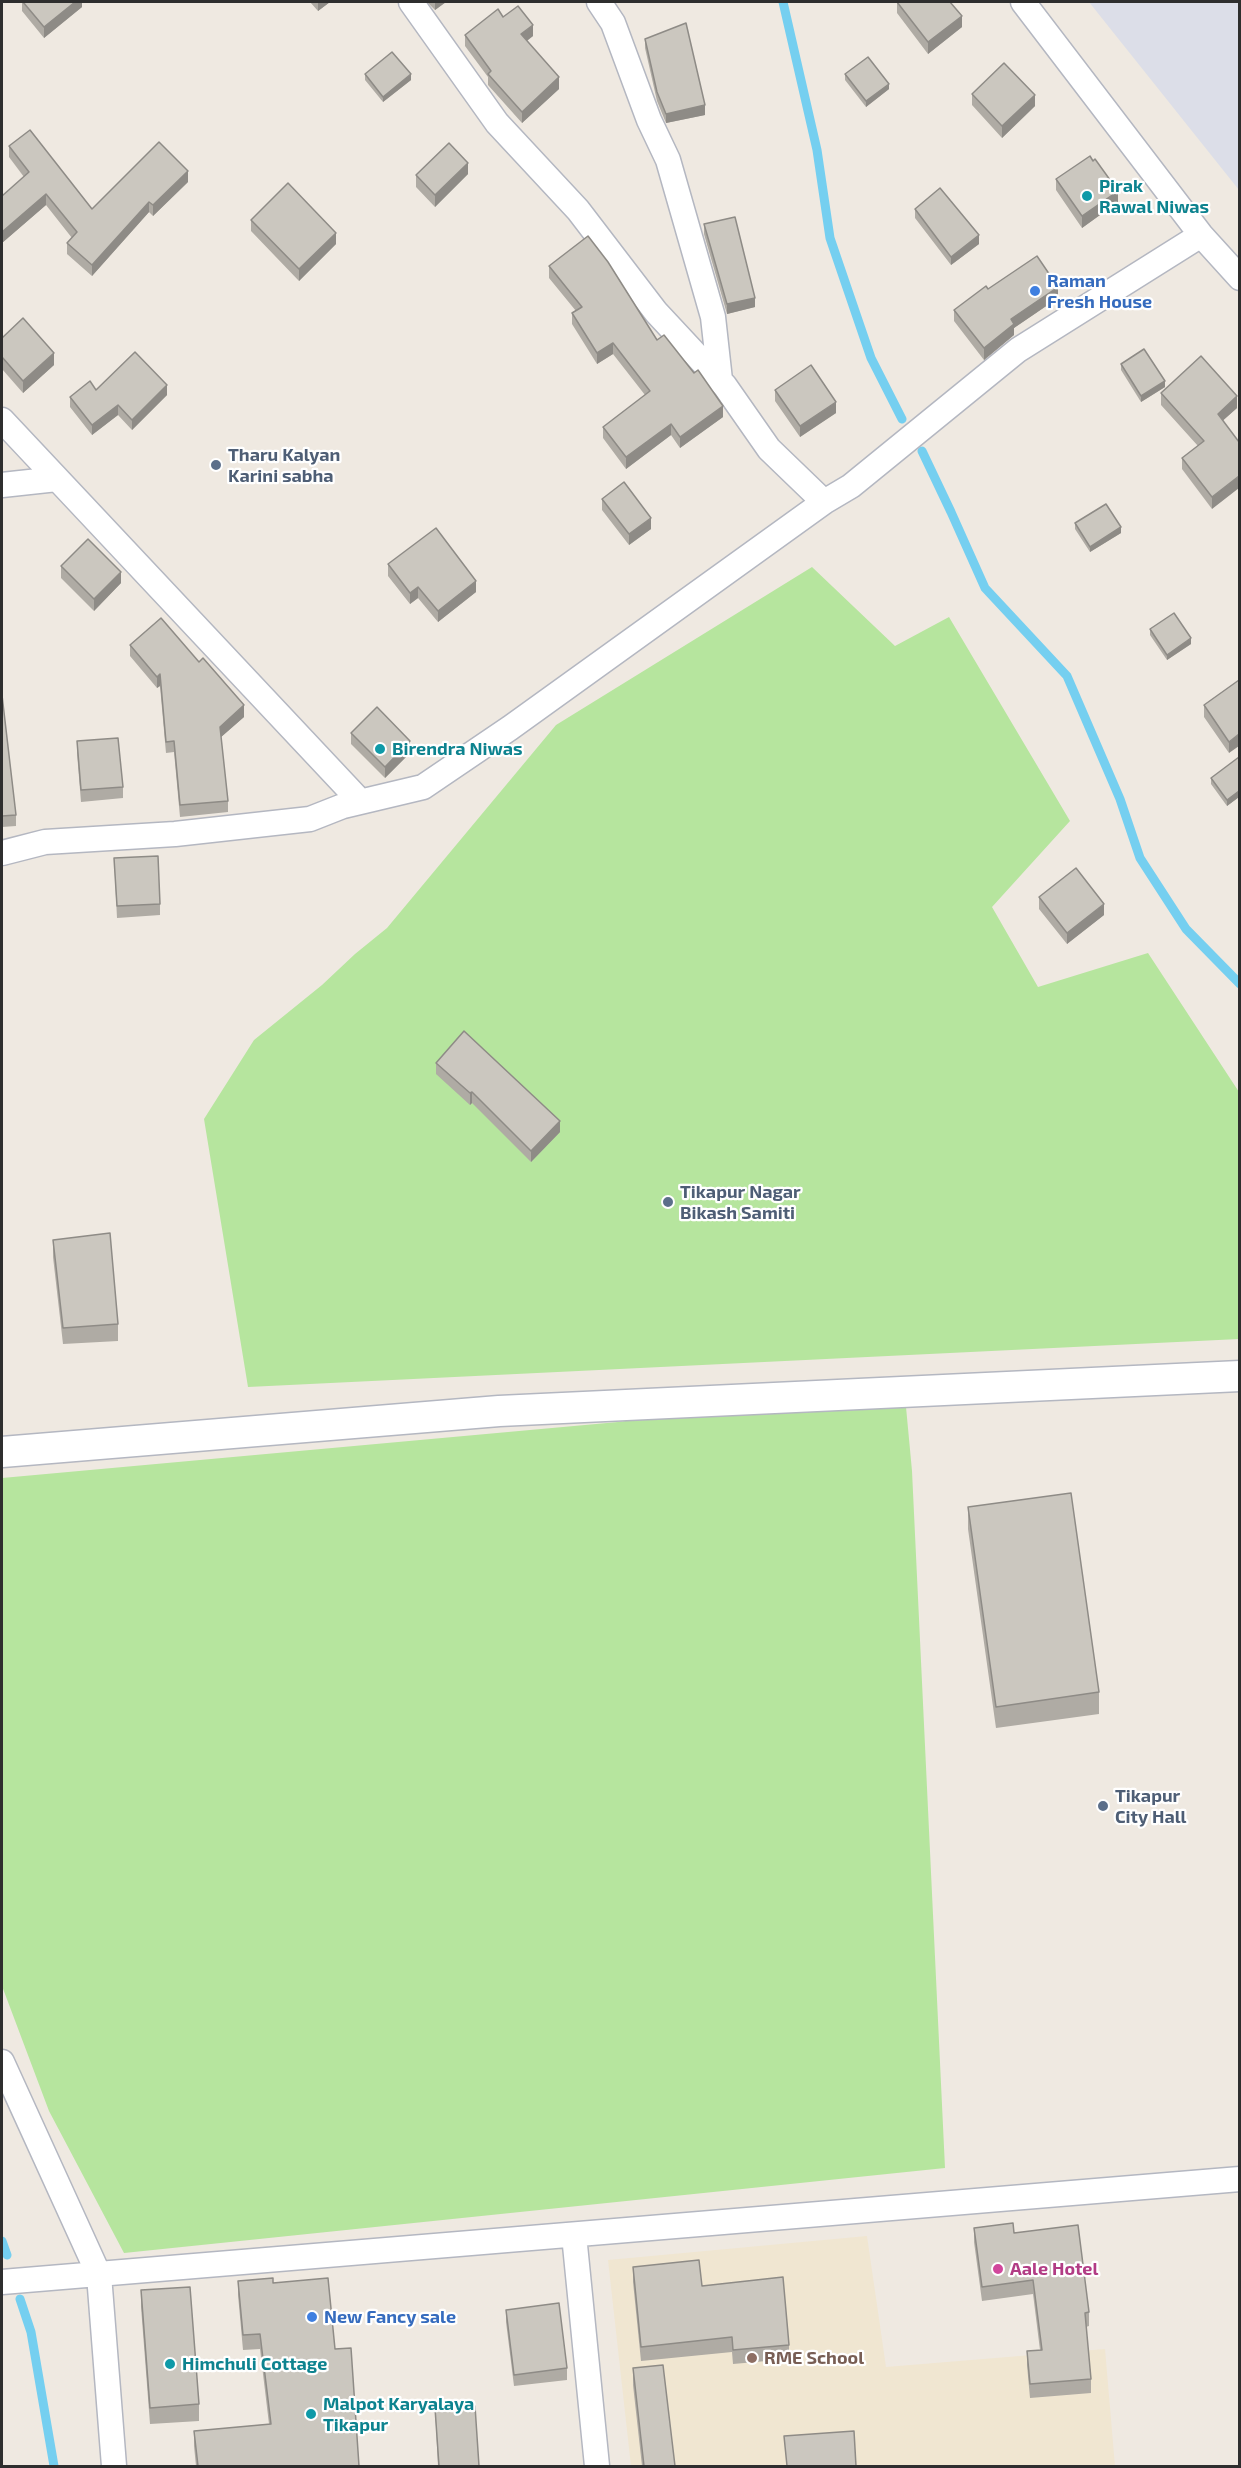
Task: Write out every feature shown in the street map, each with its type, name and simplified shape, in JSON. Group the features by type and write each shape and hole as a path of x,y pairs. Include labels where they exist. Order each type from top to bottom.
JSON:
{"street":[{"path":"411,2 497,123 578,210 656,312 720,381 769,448 824,502"},
{"path":"599,2 612,23 649,120 668,160 713,317 720,381"},
{"path":"1023,2 1201,235 1239,278"},
{"path":"2,853 45,842 175,834 310,819 360,801 423,787 510,728 824,502 850,486 1018,350 1201,235"},
{"path":"2,420 360,801"},
{"path":"2,485 57,478"},
{"path":"2,1452 499,1411 1239,1376"},
{"path":"2,2062 99,2275 114,2466"},
{"path":"2,2282 1239,2179"},
{"path":"574,2235 597,2466"}],"shaded area":[{"path":"1089,2 1239,2 1239,190"},
{"name":"RME School","path":"867,2236 886,2367 1105,2349 1115,2466 631,2466 608,2260"}],"green space":[{"path":"812,567 895,646 949,617 1070,821 992,907 1038,987 1148,953 1239,1092 1239,1339 248,1387 204,1119 254,1040 387,928 556,725"},
{"path":"858,1389 896,1391 906,1407 912,1471 945,2168 124,2253 49,2111 2,1986 2,1478 618,1422"}],"building":[{"path":"23,2 75,2 44,27"},
{"path":"897,2 950,2 962,16 928,42"},
{"path":"518,6 533,25 521,34 559,77 522,112 488,74 491,71 465,35 498,9 503,17"},
{"path":"686,23 705,105 666,114 657,92 645,39"},
{"path":"392,52 411,74 383,97 365,74"},
{"path":"868,57 889,84 866,101 845,74"},
{"path":"1004,63 1035,95 1002,126 972,94"},
{"path":"30,130 92,209 159,142 188,171 153,205 149,202 92,265 67,243 77,232 46,194 2,232 2,196 29,172 9,146"},
{"path":"449,143 468,163 435,195 416,175"},
{"name":"Pirak Rawal Niwas","path":"1090,156 1093,161 1095,159 1118,191 1082,216 1056,179"},
{"path":"288,183 336,233 299,269 251,220"},
{"path":"940,188 979,235 951,257 915,209"},
{"path":"735,217 755,298 727,304 704,224"},
{"path":"588,236 608,262 657,340 664,335 694,373 698,370 723,406 680,437 671,424 626,457 603,427 650,391 613,343 597,353 572,313 582,307 549,266"},
{"path":"1037,256 1058,287 1011,319 1014,324 984,348 954,310 986,286 988,289"},
{"path":"23,318 54,353 23,381 2,357 2,338"},
{"path":"1144,349 1165,381 1141,396 1121,364"},
{"path":"135,352 167,385 132,420 118,405 92,425 70,397 90,381 96,390"},
{"path":"1201,356 1237,396 1218,414 1239,442 1239,476 1212,497 1182,458 1204,441 1161,393"},
{"path":"811,365 836,402 800,426 775,390"},
{"path":"624,482 651,518 629,534 602,499"},
{"path":"1106,504 1121,527 1090,547 1075,523"},
{"path":"436,528 476,581 438,611 418,587 410,593 388,564"},
{"path":"88,539 121,572 94,599 61,566"},
{"path":"1174,613 1191,638 1167,655 1150,629"},
{"path":"161,618 199,662 203,658 244,705 220,727 228,801 180,805 174,741 166,742 160,674 157,677 130,645"},
{"path":"1239,680 1239,734 1229,742 1204,705"},
{"path":"2,695 16,815 2,816"},
{"name":"Birendra Niwas","path":"377,707 410,741 385,767 351,733"},
{"path":"118,738 123,787 81,790 77,741"},
{"path":"1239,757 1239,791 1227,800 1211,778"},
{"path":"158,856 160,904 117,906 114,858"},
{"path":"1076,868 1104,904 1067,933 1039,897"},
{"path":"464,1031 560,1121 531,1151 472,1092 470,1093 436,1063"},
{"path":"110,1233 118,1324 63,1328 53,1240"},
{"path":"1071,1493 1099,1692 996,1707 968,1507"},
{"path":"1013,2223 1014,2233 1078,2225 1089,2312 1085,2313 1091,2379 1030,2384 1027,2351 1042,2350 1033,2280 982,2287 974,2228"},
{"path":"699,2260 702,2286 783,2277 789,2345 733,2350 732,2337 641,2347 633,2267"},
{"path":"273,2278 273,2283 328,2278 335,2349 351,2348 359,2466 198,2466 194,2431 271,2424 260,2334 243,2335 238,2281"},
{"name":"Himchuli Cottage","path":"190,2287 199,2404 150,2408 141,2290"},
{"path":"559,2303 567,2368 514,2375 506,2310"},
{"path":"663,2365 675,2466 644,2466 633,2368"},
{"path":"475,2406 479,2466 439,2466 435,2408"},
{"path":"854,2431 856,2466 787,2466 784,2436"}],"waterway":[{"path":"783,2 817,150 830,238 871,358 902,419"},
{"path":"922,451 985,588 1067,676 1120,799 1140,858 1186,929 1240,984"},
{"path":"2,2241 7,2255"},
{"path":"20,2299 31,2332 54,2466"}],"place":[{"name":"Pirak Rawal Niwas","path":"1087,196"},
{"name":"Raman Fresh House","path":"1035,291"},
{"name":"Tharu Kalyan Karini sabha","path":"216,465"},
{"name":"Birendra Niwas","path":"380,749"},
{"name":"Tikapur Nagar Bikash Samiti","path":"668,1202"},
{"name":"Tikapur City Hall","path":"1103,1806"},
{"name":"Aale Hotel","path":"998,2269"},
{"name":"New Fancy sale","path":"312,2317"},
{"name":"RME School","path":"752,2358"},
{"name":"Himchuli Cottage","path":"170,2364"},
{"name":"Malpot Karyalaya Tikapur","path":"311,2414"}]}
